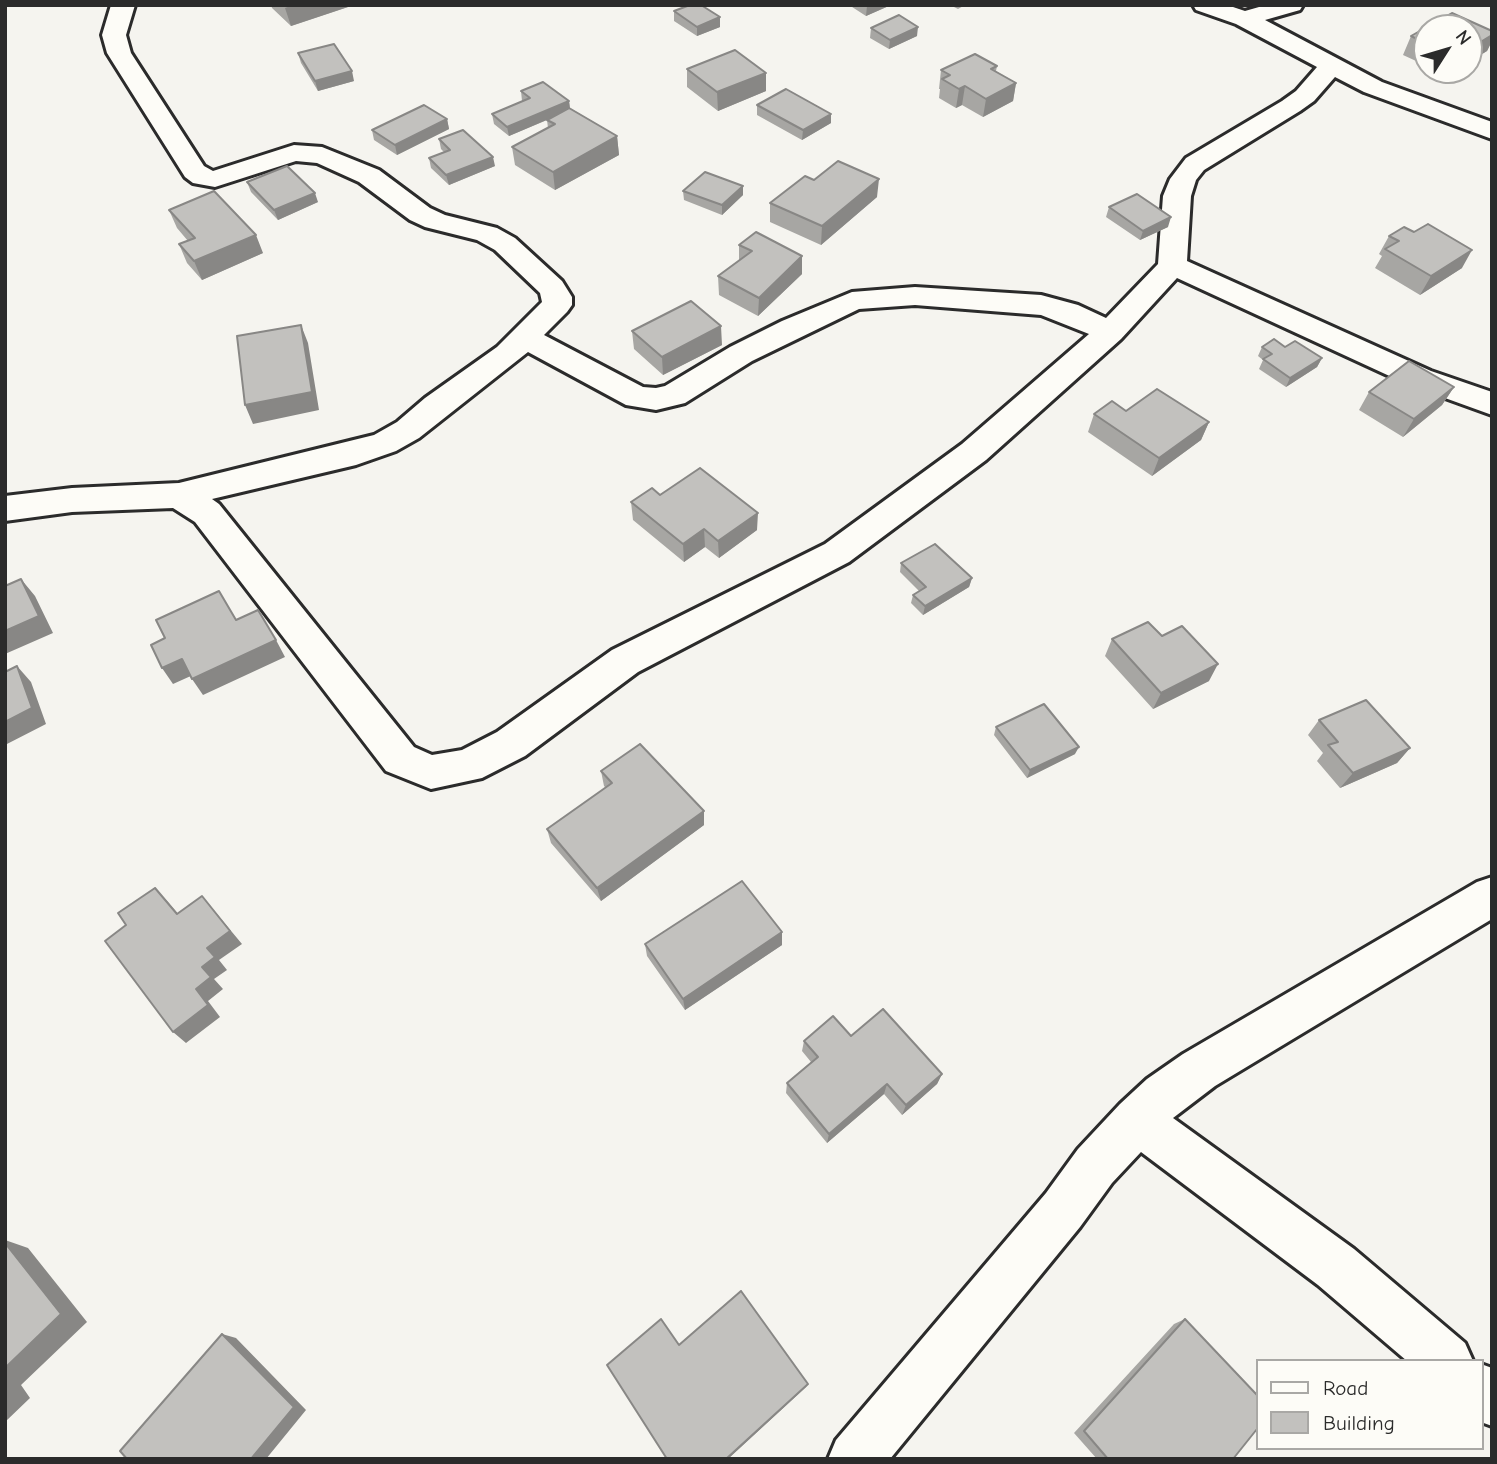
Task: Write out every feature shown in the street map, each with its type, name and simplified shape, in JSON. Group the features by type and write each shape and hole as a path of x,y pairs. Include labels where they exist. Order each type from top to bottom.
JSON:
{"street":[{"path":"5,509 72,500 179,495 356,453 385,443 408,430 446,398 508,354 557,305 557,297 552,288 519,255 487,234 435,221 420,214 369,176 322,155 294,153 215,178 203,177 194,171 118,53 114,35 123,5"},
{"path":"1204,5 1244,19 1331,67 1385,92 1492,131"},
{"path":"1244,19 1293,5"},
{"path":"179,495 206,513 400,760 431,772 468,766 511,744 625,661 837,553 974,452 1110,332 1172,265 1174,211 1183,179 1195,164 1291,106 1331,67"},
{"path":"1172,265 1420,378 1492,404"},
{"path":"525,338 637,397 656,399 674,395 741,354 805,322 852,301 878,297 915,296 1041,305 1067,312 1110,332"},
{"path":"855,1459 1063,1210 1096,1166 1136,1120 1163,1095 1199,1070 1492,896"},
{"path":"1136,1120 1336,1267 1445,1359"}],"building":[{"path":"690,5 701,5 720,17 697,27 674,11"},
{"path":"899,15 918,27 890,40 871,28"},
{"path":"1483,27 1492,31 1492,35 1483,40"},
{"path":"334,44 352,71 315,81 298,53"},
{"path":"735,50 766,73 717,92 687,69"},
{"path":"975,54 997,66 991,69 1016,83 986,99 965,86 959,89 942,79 950,75 941,70"},
{"path":"543,82 569,101 507,127 492,114 530,98 521,91"},
{"path":"786,89 831,114 803,130 757,105"},
{"path":"424,105 447,119 395,145 372,130"},
{"path":"569,108 617,136 553,172 512,147 555,124 547,120"},
{"path":"463,130 493,157 446,175 429,158 450,150 439,139"},
{"path":"838,161 879,179 822,226 770,203 805,176 814,180"},
{"path":"287,166 315,193 274,210 247,182"},
{"path":"705,172 743,186 722,205 683,191"},
{"path":"214,191 256,235 194,261 179,244 195,238 169,210"},
{"path":"1137,194 1171,217 1143,231 1109,207"},
{"path":"1428,224 1472,250 1431,276 1385,249 1399,241 1389,236 1404,227 1414,232"},
{"path":"756,232 802,256 759,298 718,276 752,251 739,245"},
{"path":"691,301 721,326 662,357 632,331"},
{"path":"301,325 312,392 245,405 237,336"},
{"path":"1274,339 1285,347 1295,341 1322,358 1290,378 1263,359 1272,354 1262,347"},
{"path":"1409,361 1454,387 1414,419 1369,392"},
{"path":"1157,389 1209,422 1159,458 1094,414 1112,401 1126,411"},
{"path":"700,468 758,513 718,541 704,529 683,544 631,502 652,488 660,495"},
{"path":"935,544 972,578 925,606 913,595 926,587 901,563"},
{"path":"21,579 39,616 5,631 5,586"},
{"path":"219,591 236,620 258,610 276,640 192,679 182,659 162,668 151,645 165,638 156,620"},
{"path":"1148,622 1162,636 1182,626 1218,664 1161,693 1112,639"},
{"path":"17,666 32,708 5,722 5,672"},
{"path":"1366,700 1410,748 1353,773 1328,745 1338,742 1319,720"},
{"path":"1044,704 1079,747 1030,770 996,727"},
{"path":"640,744 704,811 597,888 547,829 612,783 601,771"},
{"path":"742,881 782,932 683,999 645,944"},
{"path":"155,888 177,914 202,896 230,931 207,948 215,957 202,967 211,977 196,989 208,1005 173,1032 105,941 126,925 118,913"},
{"path":"883,1009 942,1074 906,1105 887,1084 829,1134 787,1083 818,1057 804,1041 833,1016 851,1036"},
{"path":"5,1243 61,1314 5,1368"},
{"path":"741,1291 808,1384 726,1459 667,1459 607,1365 661,1319 679,1345"},
{"path":"1185,1319 1256,1394 1256,1430 1233,1459 1108,1459 1084,1431"},
{"path":"222,1334 294,1407 251,1459 127,1459 120,1451"}]}
